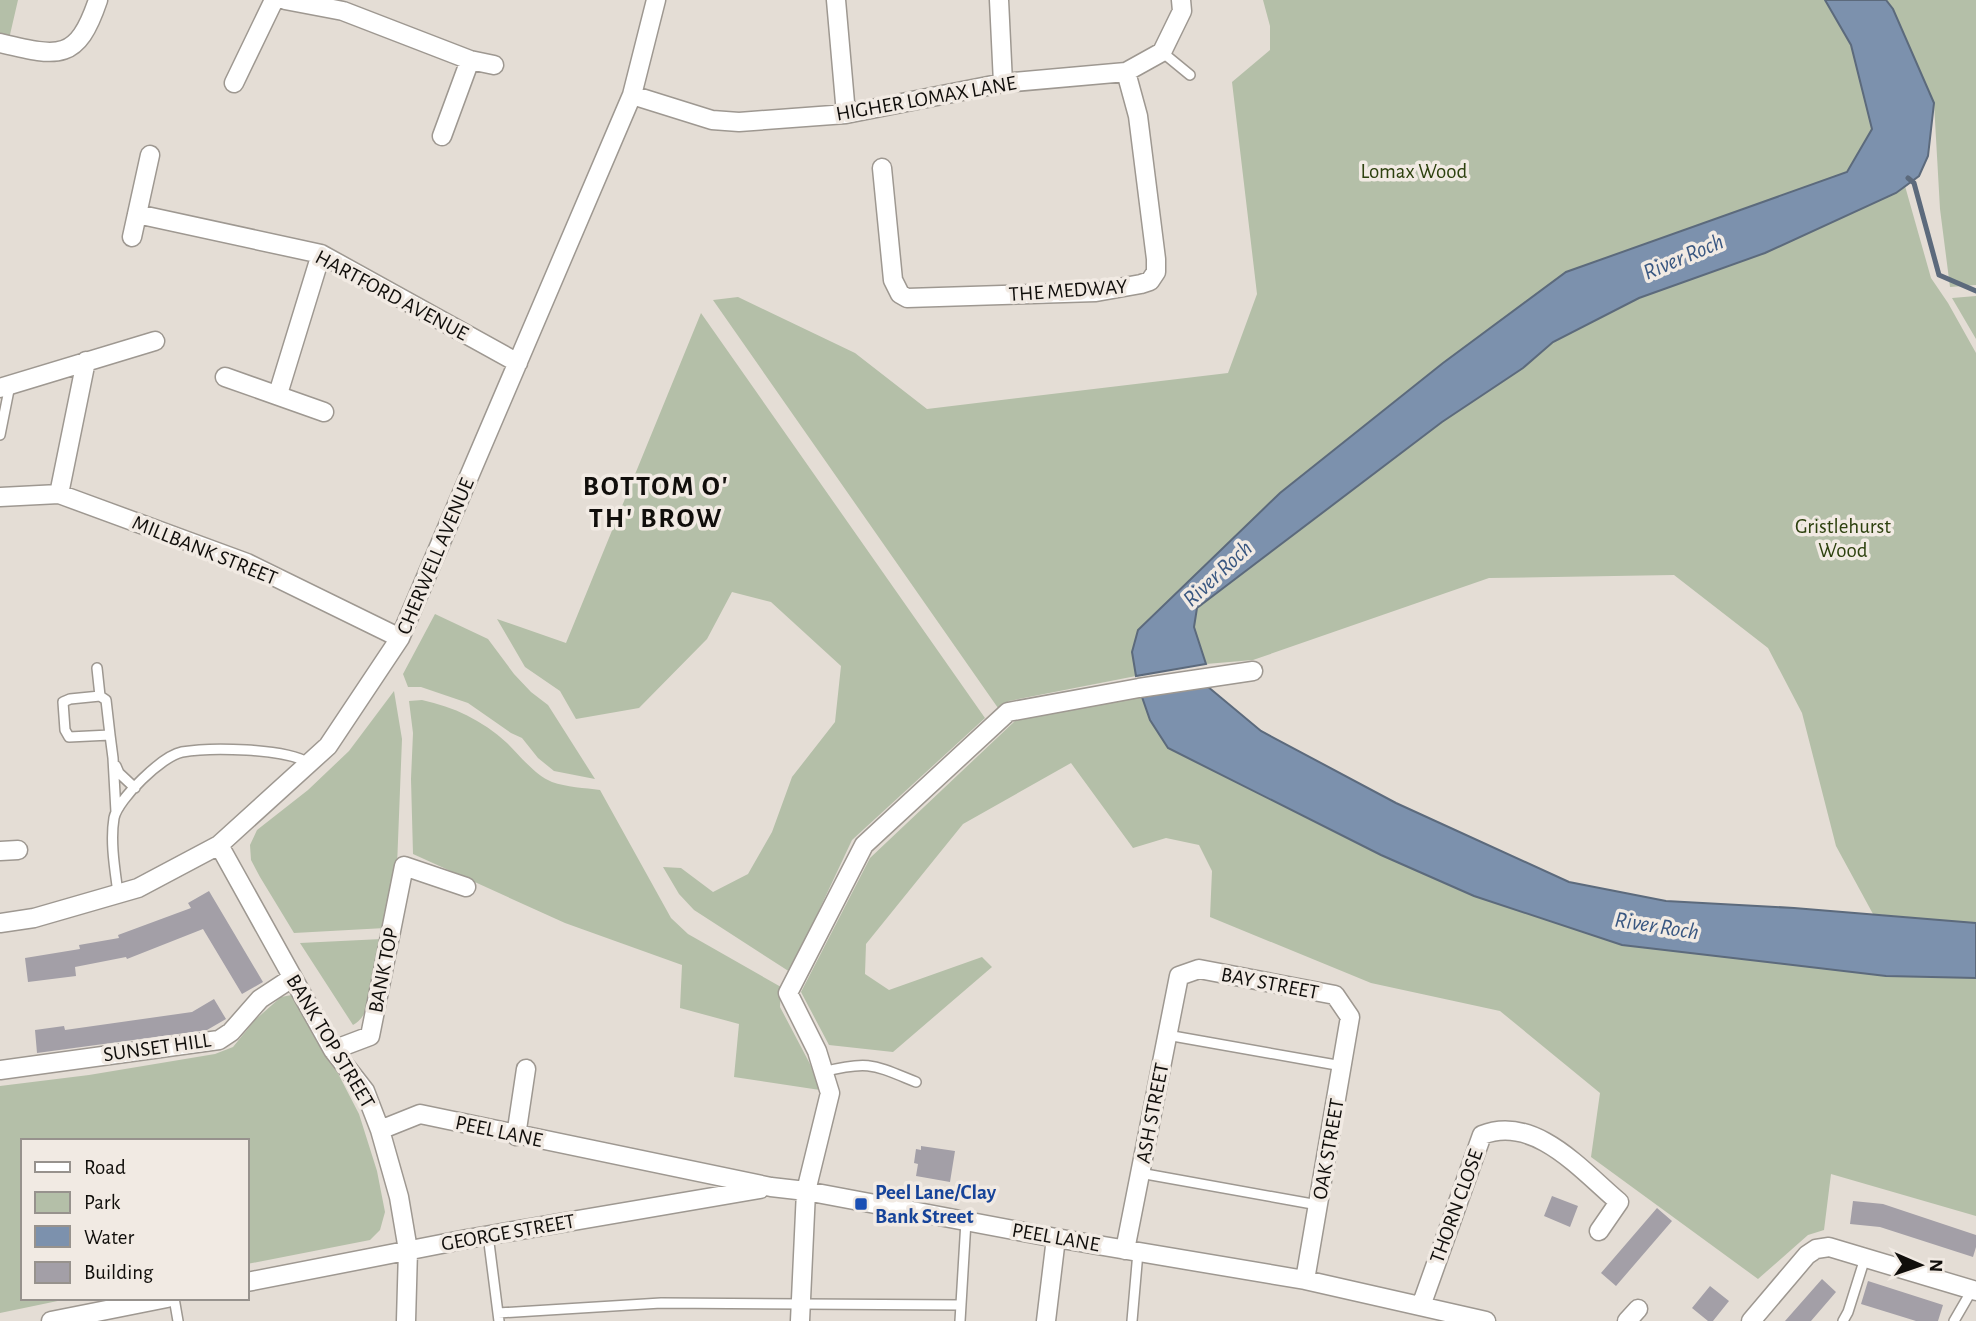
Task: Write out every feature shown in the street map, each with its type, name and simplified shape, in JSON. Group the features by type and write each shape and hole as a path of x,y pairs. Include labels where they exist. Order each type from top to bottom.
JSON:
{"street":[{"path":"1,47 66,50 73,47 86,33 98,0"},
{"path":"234,83 274,0"},
{"path":"285,0 343,11 470,60 494,65"},
{"name":"CHERWELL AVENUE","path":"0,923 34,918 138,888 219,845 328,746 400,638 632,95 656,0"},
{"path":"836,0 846,114"},
{"path":"999,0 1003,83"},
{"path":"1163,52 1182,11 1181,0"},
{"name":"HIGHER LOMAX LANE","path":"632,95 712,120 739,122 846,114 1003,83 1126,72 1163,52"},
{"path":"442,136 470,60"},
{"name":"THE MEDWAY","path":"881,168 893,280 900,295 915,298 1096,292 1150,281 1156,272 1156,259 1138,116 1126,72"},
{"path":"132,237 150,155"},
{"name":"HARTFORD AVENUE","path":"137,214 321,254 518,363"},
{"path":"278,394 321,254"},
{"path":"5,386 155,341"},
{"path":"59,494 86,361"},
{"path":"225,377 324,412"},
{"name":"MILLBANK STREET","path":"0,497 59,494 247,563 400,638"},
{"path":"800,1313 806,1191 830,1093 817,1051 788,993 864,845 1008,712 1139,688 1254,671"},
{"name":"BANK TOP STREET","path":"219,845 333,1050 365,1091 380,1130 399,1197 408,1250 406,1321"},
{"name":"BANK TOP","path":"333,1050 370,1036 404,866 466,887"},
{"name":"BAY STREET","path":"1179,976 1199,969 1335,995 1350,1017"},
{"name":"ASH STREET","path":"1132,1251 1140,1174 1179,976"},
{"name":"SUNSET HILL","path":"0,1070 219,1040 231,1032 260,999 292,978"},
{"name":"OAK STREET","path":"1305,1280 1350,1017"},
{"path":"516,1136 526,1069"},
{"name":"PEEL LANE","path":"380,1130 420,1114 771,1187 1305,1280 1486,1321"},
{"name":"THORN CLOSE","path":"1420,1306 1482,1135 1496,1129 1544,1139 1619,1202 1599,1231"},
{"name":"GEORGE STREET","path":"248,1282 488,1235 771,1187"},
{"path":"1046,1321 1056,1238"},
{"path":"1751,1321 1807,1255 1816,1249 1829,1247 1974,1290"},
{"path":"51,1321 118,1315 161,1300"}],"lane":[{"path":"1163,52 1190,75"},
{"path":"0,435 5,386"},
{"path":"97,668 100,695 106,700 113,758 116,814 113,857 118,894"},
{"path":"100,695 63,702 65,730 69,737 73,738 110,734"},
{"path":"116,814 122,802 135,788 169,757 182,752 245,750 301,758 309,764"},
{"path":"113,758 119,774 135,788"},
{"path":"1167,1035 1342,1066"},
{"path":"823,1072 851,1065 875,1065 916,1082"},
{"path":"1140,1174 1318,1205"},
{"path":"960,1321 966,1221"},
{"path":"488,1235 499,1317 661,1303 800,1313 961,1305"},
{"path":"1132,1251 1132,1321"},
{"path":"1843,1321 1865,1258"},
{"path":"1954,1321 1974,1290"},
{"path":"174,1300 178,1321"}],"green space":[{"path":"0,0 18,0 9,39 0,36"},
{"name":"Lomax Wood","path":"1263,0 1825,0 1851,45 1872,129 1847,172 1566,272 1443,363 1280,493 1138,630 1132,652 1136,676 1009,701 998,708 713,300 738,297 855,353 927,409 1228,373 1257,294 1232,82 1270,50 1270,26"},
{"path":"1886,0 1976,0 1976,285 1950,287 1940,209 1934,103 1893,9"},
{"name":"Gristlehurst Wood","path":"1905,186 1931,278 1976,353 1976,923 1873,914 1836,846 1802,713 1768,648 1674,575 1489,578 1253,660 1206,664 1194,627 1197,608 1442,422 1523,368 1553,342 1639,298 1765,253 1896,193"},
{"path":"1976,296 1976,339 1952,298"},
{"path":"701,313 985,718 852,840 790,972 694,910 679,894 663,867 681,868 713,892 748,874 772,832 792,777 835,722 841,666 771,602 732,592 707,639 639,708 576,719 560,691 525,667 497,619 566,643"},
{"path":"435,614 488,639 514,674 548,705 595,779 554,771 538,758 522,738 468,703 421,687 408,687 403,674"},
{"path":"394,691 402,739 397,866 385,928 294,933 251,860 250,845 257,830 308,790 349,751"},
{"path":"1142,697 1150,720 1381,855 1474,896 1622,945 1886,976 1976,978 1976,1216 1831,1174 1824,1230 1808,1235 1758,1279 1591,1157 1600,1093 1500,1011 1371,983 1210,917 1212,871 1199,845 1166,838 1133,848 1071,763 963,824 866,944 865,974 889,990 982,957 992,967 893,1052 829,1045 801,992 870,858 1016,720"},
{"path":"422,700 445,706 478,721 546,779 563,785 600,790 671,918 688,934 781,987 780,1007 810,1064 820,1090 734,1077 739,1024 680,1008 682,965 565,923 413,854 413,733 409,701"},
{"path":"382,939 371,999 360,1019 353,1025 300,943"},
{"path":"297,994 359,1114 377,1171 385,1212 380,1230 370,1240 248,1264 248,1139 21,1139 21,1300 62,1300 0,1313 0,1086 89,1075 215,1054 233,1047 255,1020 281,997"}],"water":[{"name":"River Roch","path":"1825,0 1886,0 1893,9 1934,103 1928,156 1919,176 1896,193 1765,253 1639,298 1553,342 1523,368 1442,422 1197,608 1194,627 1206,664 1136,676 1132,652 1138,630 1280,493 1443,363 1566,272 1847,172 1872,129 1851,45"},
{"name":"River Roch","path":"1207,686 1261,731 1396,803 1569,882 1666,901 1976,923 1976,978 1886,976 1622,945 1474,896 1381,855 1168,748 1150,720 1142,697"}],"building":[{"path":"209,891 263,982 242,994 203,929 127,959 126,957 75,967 76,976 28,982 25,958 80,949 79,945 119,938 118,935 191,908 188,903"},
{"path":"214,999 226,1019 207,1030 37,1053 35,1030 64,1026 65,1030 192,1012"},
{"path":"921,1146 955,1151 950,1182 916,1176 916,1149 921,1150"},
{"path":"1552,1196 1578,1206 1570,1227 1544,1216"},
{"path":"1853,1201 1883,1204 1976,1235 1973,1257 1880,1227 1850,1224"},
{"path":"1657,1208 1672,1221 1616,1286 1601,1273"},
{"path":"1822,1279 1836,1292 1811,1321 1785,1321"},
{"path":"1868,1281 1943,1305 1938,1321 1916,1321 1861,1304"},
{"path":"1710,1286 1729,1301 1713,1321 1708,1321 1692,1308"}],"waterway":[{"path":"1908,178 1914,183 1939,275 1976,291"}],"place":[{"name":"Peel Lane/Clay Bank Street","path":"861,1204"}],"district":[{"name":"BOTTOM O' TH' BROW","path":"656,501"}]}
